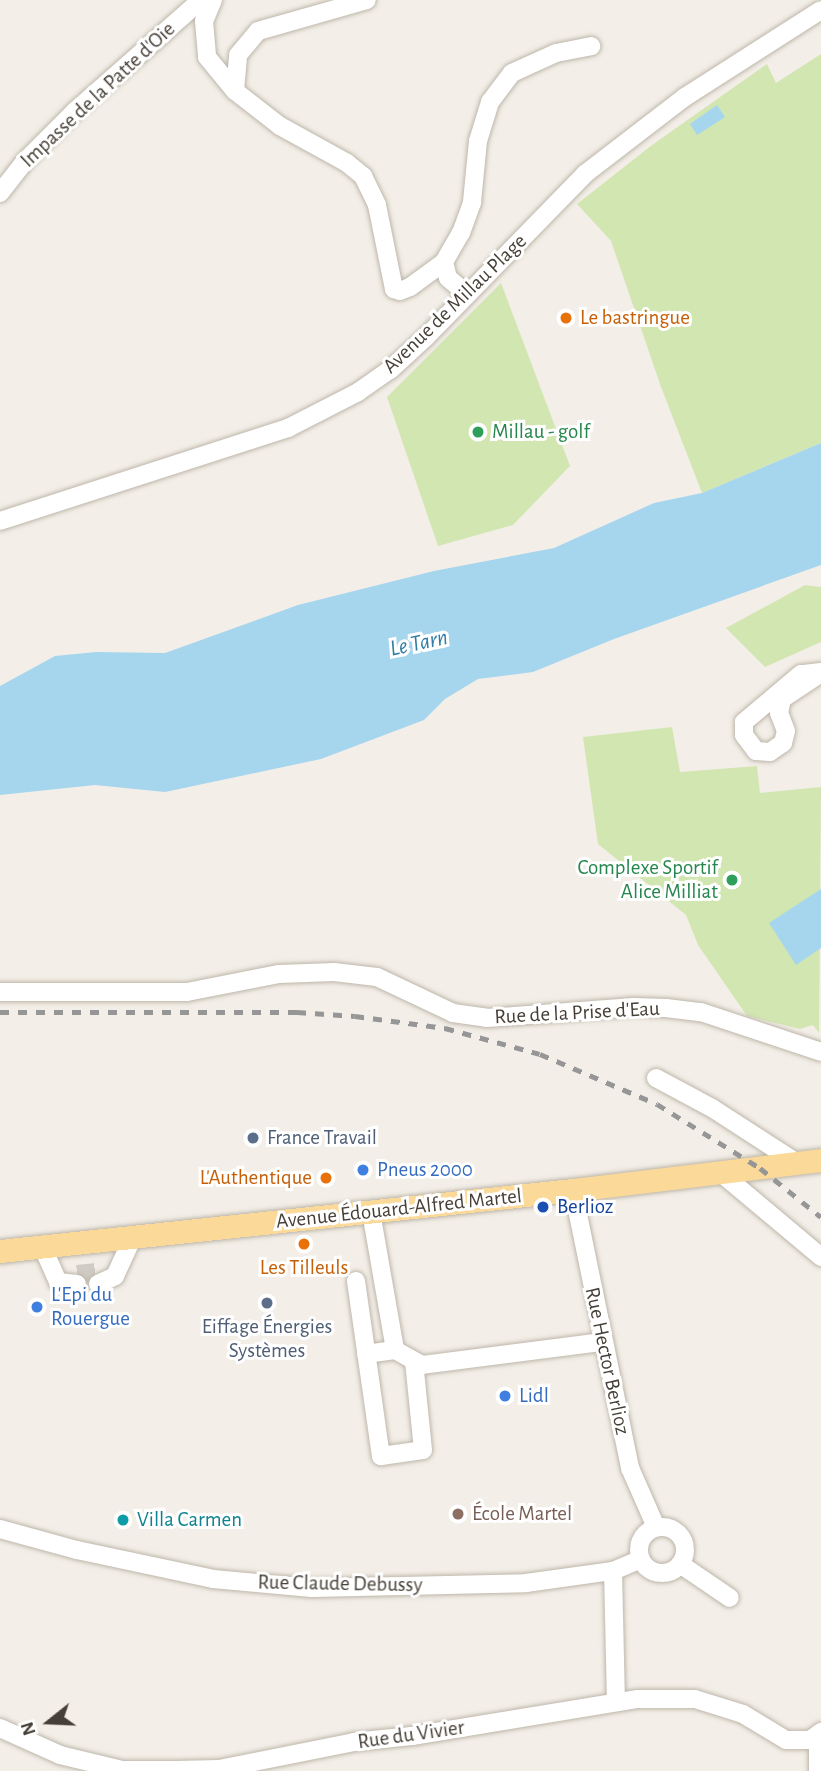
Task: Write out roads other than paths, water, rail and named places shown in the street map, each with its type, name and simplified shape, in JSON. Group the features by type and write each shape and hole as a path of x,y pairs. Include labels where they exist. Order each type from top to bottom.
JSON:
{"main road":[{"name":"Avenue Édouard-Alfred Martel","path":"0,1251 132,1239 821,1160"}],"street":[{"name":"Impasse de la Patte d'Oie","path":"0,193 25,161 75,111 201,0"},
{"name":"Impasse de la Patte d'Oie","path":"213,0 204,21 207,57 234,91 280,126 347,163 363,176 377,205 394,289 400,291 410,287 444,261"},
{"path":"234,91 238,55 258,31 367,0"},
{"name":"Avenue de Millau Plage","path":"0,521 275,433 313,417 358,392 390,370 585,174 753,51 821,10"},
{"path":"467,294 448,278 444,261 461,233 472,202 478,141 490,102 512,73 556,53 591,46"},
{"path":"821,672 782,699 779,713 786,731 783,743 770,752 756,751 744,735 744,722 801,674 821,672"},
{"name":"Rue de la Prise d'Eau","path":"0,992 187,992 279,974 334,972 377,977 453,1013 487,1018 634,1007 666,1008 701,1012 821,1052"},
{"path":"656,1078 712,1108 797,1163"},
{"path":"722,1173 821,1257"},
{"name":"Rue Hector Berlioz","path":"573,1190 602,1342 630,1468 656,1527"},
{"path":"371,1212 395,1350"},
{"path":"103,1277 132,1239"},
{"path":"43,1248 58,1282 77,1279"},
{"path":"356,1281 381,1456 424,1450 414,1360"},
{"path":"366,1353 395,1350 422,1365 602,1342"},
{"path":"656,1527 670,1528 681,1537 684,1551 680,1564 674,1569 659,1573 645,1566 641,1559 641,1539 656,1527"},
{"name":"Rue Claude Debussy","path":"0,1529 77,1550 200,1577 312,1588 526,1583 613,1571 641,1559"},
{"path":"680,1564 730,1598"},
{"path":"613,1571 616,1701"},
{"name":"Rue du Vivier","path":"0,1728 60,1755 122,1770 208,1769 616,1701 695,1699 743,1713 786,1740 797,1742 820,1733"},
{"path":"818,1771 820,1733"}],"water":[{"path":"717,105 725,117 697,135 690,124"},
{"name":"Le Tarn","path":"821,443 821,565 614,639 533,672 478,679 445,699 424,720 321,759 165,792 95,785 0,795 0,686 55,656 96,652 165,653 298,605 434,571 554,548 654,503 702,493"},
{"path":"821,889 821,948 796,965 769,923"}],"tunnel":[{"path":"77,1274 97,1272"}],"railway":[{"path":"0,1012 297,1012 355,1016 445,1028 540,1054 657,1104 760,1168 821,1217"}],"place":[{"name":"Le bastringue","path":"566,318"},
{"name":"Millau - golf","path":"478,432"},
{"name":"Complexe Sportif Alice Milliat","path":"732,880"},
{"name":"France Travail","path":"253,1138"},
{"name":"Pneus 2000","path":"363,1170"},
{"name":"L'Authentique","path":"326,1178"},
{"name":"Berlioz","path":"543,1207"},
{"name":"Les Tilleuls","path":"304,1244"},
{"name":"Eiffage Énergies Systèmes","path":"267,1303"},
{"name":"L'Epi du Rouergue","path":"37,1307"},
{"name":"Lidl","path":"505,1396"},
{"name":"École Martel","path":"458,1514"},
{"name":"Villa Carmen","path":"123,1520"}]}
